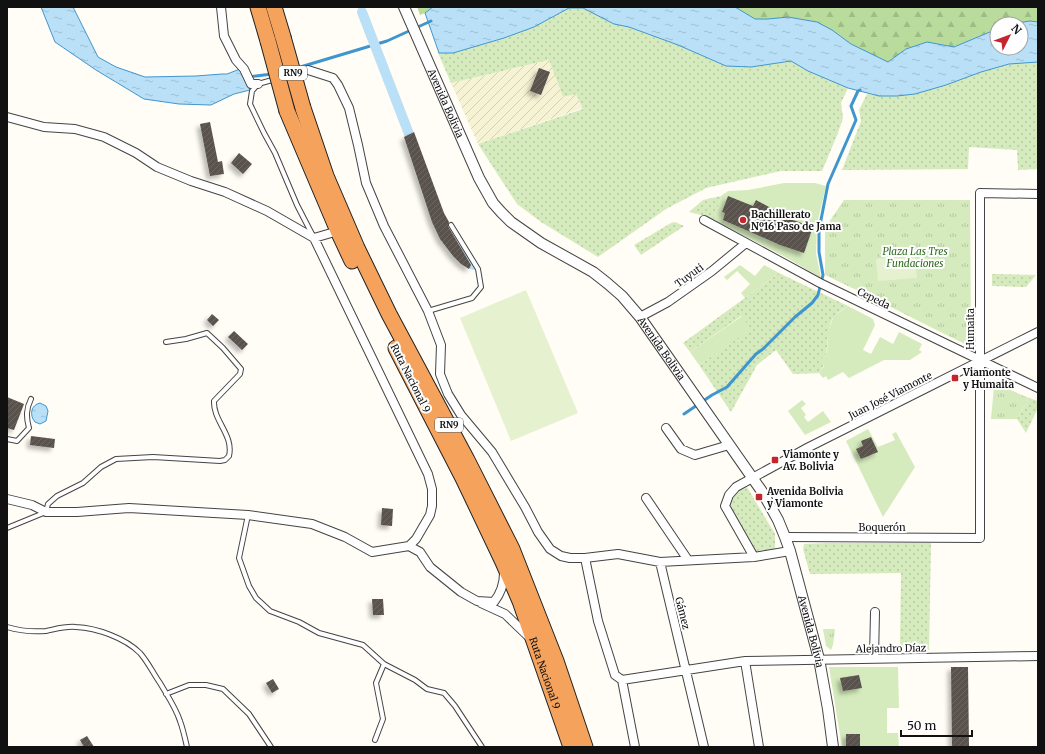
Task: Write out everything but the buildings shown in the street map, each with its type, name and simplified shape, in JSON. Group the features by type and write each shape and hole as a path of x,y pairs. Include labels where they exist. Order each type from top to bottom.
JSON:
{"highway":[{"name":"Ruta Nacional 9","path":"258,7 287,112 338,231 463,478 503,562 520,601 571,747"},
{"name":"Ruta Nacional 9","path":"274,7 303,108 326,176 357,248 389,314 464,454 512,548 556,661 584,747"}],"street":[{"path":"221,7 224,36 236,60 244,69 251,84 258,84"},
{"name":"Avenida Bolivia","path":"404,7 479,178 488,195 500,212 541,244 593,272 622,296 640,317 771,506 790,552 819,659 833,747"},
{"path":"308,70 332,78 338,85 349,108 366,183 384,226 428,310 441,345 440,374 448,394 461,415 492,452 538,532 550,549 561,556 570,558 585,558 618,554 660,562 754,557 790,552"},
{"path":"7,116 44,127 75,129 104,137 136,153 157,167 191,181 225,192 267,211 314,238 415,446 430,481 433,499 430,515 416,539 409,546 372,552 345,537 312,524 248,515 129,508 77,512 46,512 32,505 7,499"},
{"name":"Humaita","path":"980,538 980,193 1038,194"},
{"name":"Cepeda","path":"704,220 820,283 1038,388"},
{"path":"314,238 338,231"},
{"name":"Tuyuti","path":"640,317 668,302 712,271 746,243"},
{"name":"Juan José Viamonte","path":"754,557 725,506 729,495 736,487 752,477 1038,332"},
{"path":"666,428 681,449 695,455 729,445"},
{"path":"646,498 688,560"},
{"name":"Boquerón","path":"785,537 980,538"},
{"path":"409,546 420,552 430,567 446,580 477,601 505,614 534,642"},
{"path":"585,558 598,621 615,675 622,680 635,747"},
{"path":"477,601 494,602 500,595 504,581 503,562"},
{"name":"Gámez","path":"660,562 704,747"},
{"path":"874,658 875,612"},
{"name":"Alejandro Díaz","path":"622,680 745,661 1038,656"},
{"path":"745,661 759,747"}],"lane":[{"path":"308,70 258,84 252,90 250,104 275,153 297,205 314,238"},
{"path":"428,310 472,298 481,287 478,269 451,225"},
{"path":"7,528 46,512 48,504 57,496 83,483 101,467 116,459 153,457 225,460 229,456 231,450 230,443 214,408 214,401 240,374 242,369 207,333 186,339 166,342"},
{"path":"7,440 17,441 29,428 26,415 28,404 32,399"},
{"path":"248,515 239,558 249,586 256,598 270,611 299,622 320,633 363,644 384,664 415,680 426,689 444,693 455,706 482,747"},
{"path":"7,627 29,632 76,627 89,629 116,638 129,645 139,652 148,663 166,694 180,720 187,747"},
{"path":"375,740 383,719 376,683 384,664"},
{"path":"166,694 189,685 223,689 249,714 271,747"}],"shaded area":[{"path":"549,60 563,97 576,94 583,108 478,144 451,83"}],"green space":[{"path":"417,7 433,7 420,15"},
{"path":"735,7 1038,7 1038,22 1029,22 1029,16 989,16 989,32 954,47 927,42 906,49 888,62 851,44 832,30 768,19 755,19"},
{"path":"569,8 583,8 614,24 629,27 678,45 726,66 751,67 791,61 808,71 848,88 841,103 843,118 822,171 781,171 706,188 666,209 598,257 541,222 517,204 478,144 583,109 576,94 563,97 549,60 451,83 438,53 453,53 504,38 534,27"},
{"path":"1038,62 1038,169 1018,170 1017,150 969,147 968,169 842,170 861,121 859,110 867,94 879,96 946,85 981,72 1009,64"},
{"path":"784,183 815,183 826,186 817,224 816,253 821,278 787,258 714,220 721,196 728,191 748,190"},
{"path":"721,196 714,220 709,217 689,212 703,200"},
{"name":"Plaza Las Tres Fundaciones","path":"844,200 970,200 971,341 965,344 825,275 825,228"},
{"path":"675,222 684,226 641,255 634,245"},
{"path":"915,257 917,278 878,281 876,259"},
{"path":"740,265 755,276 764,265 779,273 745,298 741,293 750,284 737,271 727,280 724,277"},
{"path":"779,273 848,306 833,318 828,331 827,353 819,373 793,374 776,350 757,365 731,412 699,365 750,329 741,316 690,352 683,343"},
{"path":"992,274 1036,275 1026,287 992,286"},
{"path":"526,290 578,413 511,441 460,318"},
{"path":"848,306 873,319 875,325 863,350 871,354 880,337 893,344 899,332 922,344 919,350 922,352 910,360 884,360 849,378 843,372 828,380 826,376 823,378 819,373 824,366 821,358 827,353 828,331 834,316"},
{"path":"742,316 751,329 699,365 690,352"},
{"path":"1001,386 1029,398 1017,419 991,419 994,387"},
{"path":"1029,398 1038,401 1038,408 1026,433 1017,419"},
{"path":"802,400 806,404 801,408 806,415 804,417 808,422 823,411 831,422 805,435 788,411"},
{"path":"868,429 878,447 895,440 892,434 896,432 915,467 883,517 846,441"},
{"path":"747,487 775,534 775,550 755,551 730,506 736,492"},
{"path":"931,543 929,650 900,650 901,573 810,574 803,549 804,544"},
{"path":"823,629 835,629 831,650 826,646"},
{"path":"829,667 898,667 899,708 887,708 887,733 898,733 899,747 842,747"}],"water":[{"path":"41,7 73,7 98,57 116,67 145,77 227,74 240,69 250,90 234,94 211,105 179,104 144,99 96,70 55,42"},
{"path":"433,7 735,7 755,19 788,17 817,22 832,30 851,44 888,62 906,49 927,42 954,47 989,32 989,56 1029,56 1030,21 1038,22 1038,62 1009,64 915,94 879,96 848,88 808,71 791,61 751,67 726,66 678,45 629,27 614,24 583,8 569,8 534,27 504,38 453,53 439,53 425,13"},
{"path":"40,403 46,406 48,411 46,421 40,424 35,422 33,419 32,411 37,404"}],"waterway":[{"path":"362,12 409,134"},
{"path":"297,68 387,41 431,21"},
{"path":"248,77 272,74"},
{"path":"684,414 712,395 727,387 756,354 812,303 818,295 823,275 819,252 819,230 828,184 856,120 851,106 858,91 860,90"},
{"path":"461,251 473,265"}],"place":[{"name":"Bachillerato Nº16 Paso de Jama","path":"743,220"},
{"name":"Viamonte y Humaita","path":"955,378"},
{"name":"Viamonte y Av. Bolivia","path":"775,460"},
{"name":"Avenida Bolivia y Viamonte","path":"759,497"}]}
